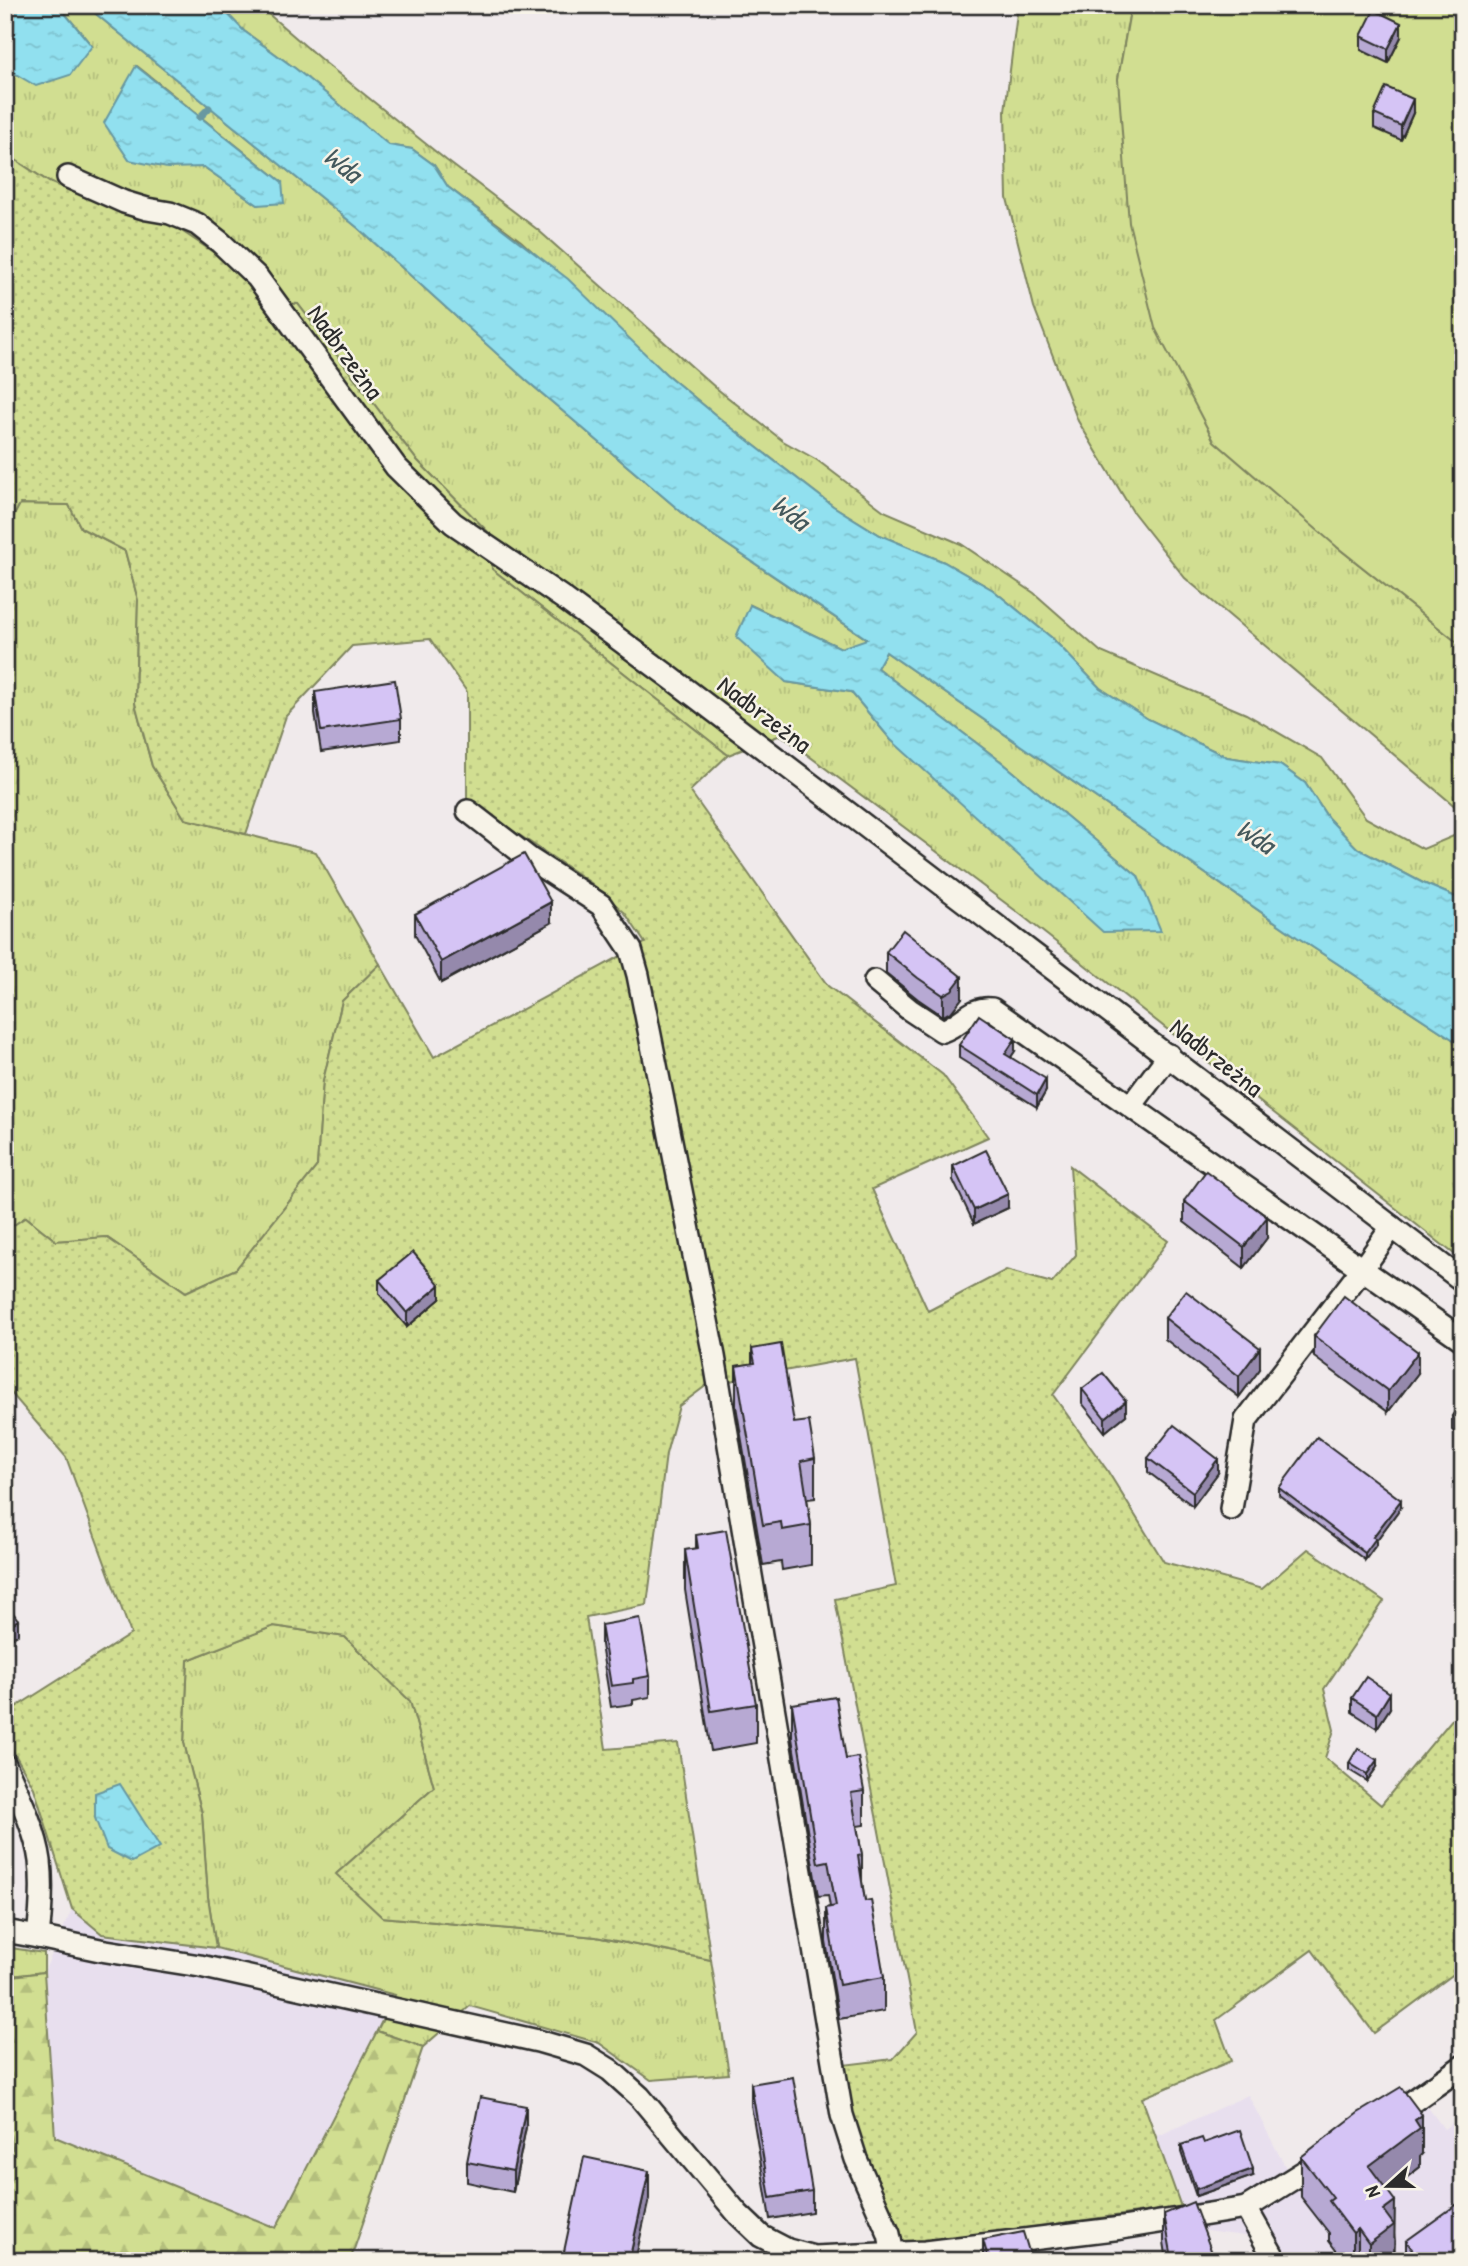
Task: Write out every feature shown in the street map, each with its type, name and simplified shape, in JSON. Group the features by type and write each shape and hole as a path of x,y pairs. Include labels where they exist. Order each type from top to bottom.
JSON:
{"street":[{"name":"Nadbrzeżna","path":"68,177 124,202 170,213 197,224 220,242 257,277 396,467 453,523 563,598 660,670 1463,1281"},
{"path":"468,811 530,859 601,905 631,950 714,1356 842,2116 856,2159 889,2234 893,2254"},
{"path":"875,981 910,1010 942,1031 951,1028 972,1012 984,1008 992,1009 1463,1340"},
{"path":"1131,1106 1169,1055"},
{"path":"1231,1509 1246,1420 1392,1227"},
{"path":"5,1765 23,1802 40,1858 43,1899 38,1937"},
{"path":"5,1931 200,1966 514,2036 586,2055 610,2070 640,2097 738,2214 761,2236 788,2250 814,2257 893,2254 1122,2228 1246,2208 1336,2152"},
{"path":"1370,2130 1415,2102 1463,2066"},
{"path":"1246,2208 1276,2261"}],"shaded area":[{"path":"72,1909 102,1934 216,1948 395,1995 277,2228 55,2137 44,1972"},
{"path":"1415,2090 1444,2129 1463,2115 1463,2261 1265,2261 1252,2237 1198,2230 1181,2207 1156,2137 1248,2095 1287,2170"}],"green space":[{"path":"58,5 85,5 358,228 526,380 692,521 868,640 841,648 751,605 786,682 851,692 891,740 1138,876 1003,763 877,668 886,652 1297,937 1463,1046 1463,1261 1020,914 781,735 728,755 492,569 490,534 416,459 298,304 265,303 171,224 129,215 49,182 5,153 5,47 9,70 92,46","holes":["137,66 282,182 258,205 204,167"]},
{"path":"219,5 258,5 324,62 538,230 716,388 783,441 817,460 884,511 961,544 1034,593 1101,652 1246,714 1322,758 1366,818 1423,849 1463,832 1463,900 1423,883 1358,849 1328,818 1305,783 1280,765 1227,757 1148,719 1100,688 1052,638 993,590 944,562 880,535 833,506 666,374 521,241 448,187 434,165 412,149 389,145 296,69 244,31"},
{"path":"1018,5 1131,5 1118,79 1337,547 1463,647 1463,813 1185,578 1133,512 1078,421 1034,307 1007,198 1005,111"},
{"path":"1131,5 1463,5 1463,647 1337,547 1214,441 1155,328 1129,223 1118,79"},
{"path":"5,153 49,182 129,215 171,224 228,262 265,302 298,304 416,459 490,534 492,569 728,755 690,791 828,986 943,1075 988,1137 872,1189 928,1311 1006,1270 1052,1283 1076,1255 1070,1166 1168,1241 1053,1395 1107,1470 1164,1562 1262,1589 1308,1549 1384,1601 1324,1689 1334,1730 1325,1758 1381,1805 1463,1706 1463,1967 1374,2033 1312,1950 1216,2020 1231,2061 1142,2098 1181,2207 938,2240 902,2242 871,2178 857,2134 843,2065 893,2059 917,2032 835,1599 896,1586 855,1358 707,1385 679,1406 666,1454 647,1605 586,1617 606,1749 678,1743 711,1960 596,1937 382,1917 336,1874 434,1787 410,1701 345,1637 274,1626 188,1660 184,1743 202,1814 208,1897 216,1948 102,1934 72,1909 34,1788 5,1737 5,1714 131,1634 66,1457 5,1386 5,1231 26,1217 56,1241 106,1237 186,1292 236,1269 317,1166 323,1081 342,1001 380,964 434,1057 645,943 625,913 591,883 467,800 467,692 430,639 352,646 286,716 246,834 185,819 152,766 135,703 138,600 125,551 81,528 69,505 20,504 5,532"},
{"path":"20,504 69,505 81,528 125,551 138,600 135,703 152,766 185,819 316,852 380,964 342,1001 323,1081 317,1166 236,1269 186,1292 106,1237 56,1241 26,1217 5,1231 5,532"},
{"path":"274,1626 345,1637 410,1701 434,1787 337,1873 382,1917 596,1937 711,1960 729,2074 651,2080 599,2043 470,2006 423,2047 377,2031 395,1995 216,1948 208,1897 202,1814 184,1743 188,1660"},
{"path":"5,1947 44,1953 44,1972 5,1977"},
{"path":"44,1972 55,2137 276,2228 377,2031 423,2047 350,2261 131,2261 103,2252 92,2261 5,2261 5,2156 12,2149 5,2100 5,1977"}],"water":[{"path":"5,5 58,5 92,46 70,75 36,86 9,70 5,47"},
{"name":"Wda","path":"85,5 219,5 244,31 296,69 389,145 412,149 434,165 448,187 568,279 666,374 833,506 880,535 944,562 993,590 1052,638 1100,688 1148,719 1227,757 1280,765 1305,783 1328,818 1358,849 1423,883 1463,900 1463,1046 1297,937 886,652 877,668 1003,763 1138,876 1161,931 1103,932 891,740 851,692 786,682 736,637 750,605 841,648 867,639 692,521 526,380 358,228"},
{"path":"136,66 282,182 284,203 258,205 204,167 167,168 129,160 104,123"},
{"path":"120,1784 160,1847 132,1862 107,1849 95,1818 95,1793"}],"building":[{"path":"1374,10 1401,23 1388,49 1361,36"},
{"path":"1386,87 1413,99 1401,126 1374,114"},
{"path":"395,680 401,719 321,731 315,692"},
{"path":"524,854 551,902 441,962 415,914"},
{"path":"903,930 962,977 952,990 943,995 886,952"},
{"path":"979,1015 1015,1039 1005,1054 1046,1079 1037,1095 959,1045"},
{"path":"986,1150 1008,1194 974,1210 953,1166"},
{"path":"1206,1171 1267,1217 1244,1247 1184,1201"},
{"path":"413,1252 440,1285 407,1313 379,1280"},
{"path":"1186,1291 1260,1348 1239,1376 1165,1318"},
{"path":"1344,1296 1418,1352 1388,1391 1314,1336"},
{"path":"781,1344 794,1423 809,1421 815,1458 801,1461 811,1525 782,1530 781,1522 763,1525 736,1366 755,1363 752,1349"},
{"path":"1103,1373 1126,1401 1105,1418 1082,1389"},
{"path":"1463,1401 1463,1424 1452,1416"},
{"path":"1174,1425 1218,1459 1193,1492 1148,1458"},
{"path":"1317,1437 1401,1500 1373,1537 1376,1538 1365,1553 1279,1488"},
{"path":"726,1530 756,1704 711,1711 685,1550 698,1548 696,1535"},
{"path":"5,1601 18,1620 5,1628"},
{"path":"640,1618 650,1676 633,1679 633,1683 611,1686 601,1625"},
{"path":"1366,1677 1390,1693 1377,1714 1352,1698"},
{"path":"836,1697 846,1759 858,1757 864,1791 851,1793 862,1855 858,1856 865,1901 871,1900 884,1977 839,1985 826,1908 836,1906 828,1861 818,1863 792,1704"},
{"path":"1358,1748 1377,1760 1367,1774 1349,1763"},
{"path":"793,2077 812,2191 770,2198 751,2084"},
{"path":"1401,2087 1422,2115 1415,2120 1420,2128 1369,2166 1395,2201 1383,2210 1394,2225 1369,2244 1358,2229 1353,2233 1329,2201 1333,2198 1301,2157 1358,2113"},
{"path":"480,2097 526,2106 513,2171 467,2162"},
{"path":"1240,2130 1253,2169 1196,2189 1181,2145 1202,2138 1204,2143"},
{"path":"584,2157 649,2171 629,2261 562,2261"},
{"path":"1463,2200 1463,2257 1458,2261 1421,2261 1406,2241"},
{"path":"1193,2202 1215,2261 1173,2261 1164,2214"},
{"path":"1023,2232 1032,2261 989,2261 983,2240"}],"waterway":[{"path":"200,117 209,108"}]}
